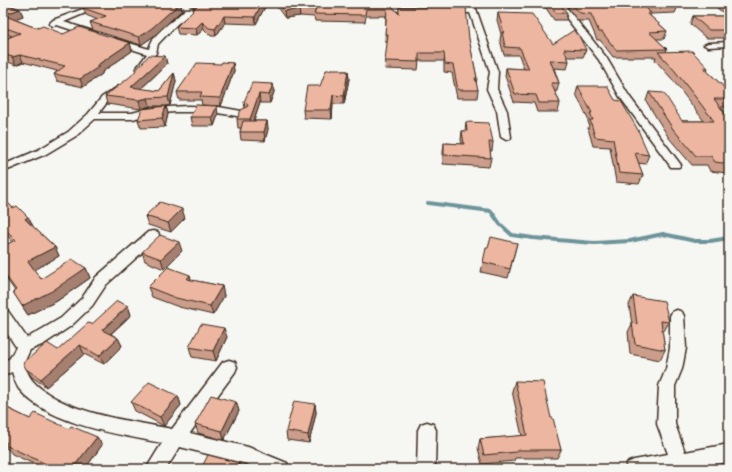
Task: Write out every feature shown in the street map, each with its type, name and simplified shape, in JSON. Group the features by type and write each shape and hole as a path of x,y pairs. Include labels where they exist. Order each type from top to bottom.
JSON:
{"street":[{"path":"3,8 14,3"},
{"path":"43,30 56,22 105,3"},
{"path":"6,166 42,152 72,134 92,116 105,99 132,79 152,52 154,44 174,22 188,11 189,8 186,6 163,3"},
{"path":"487,3 573,5"},
{"path":"560,5 603,59 625,97 675,165"},
{"path":"444,12 471,7 494,72 492,89 502,111 506,137"},
{"path":"56,22 152,52"},
{"path":"708,44 729,44"},
{"path":"92,116 133,116 138,113 166,110 218,110 243,114"},
{"path":"153,235 101,281 87,302 66,322 39,340 24,346 9,366 25,384 45,401 67,412 115,426 176,438 248,456 280,469"},
{"path":"3,315 24,346"},
{"path":"677,316 678,348 674,369 667,386 666,424 679,461"},
{"path":"155,469 176,438 229,367"},
{"path":"426,469 427,430"},
{"path":"642,469 729,453"}],"building":[{"path":"95,3 180,3 152,28 139,37 90,22 106,16 83,8"},
{"path":"198,3 262,3 255,17 224,16 215,29 209,28 202,22 196,28 176,27 199,4"},
{"path":"279,3 392,6 399,14 399,7 466,7 469,39 478,90 458,90 453,65 445,64 444,53 419,53 419,62 385,61 388,34 385,34 387,9 366,9 365,15 314,14 316,9 284,11"},
{"path":"549,3 559,3 567,13 556,13"},
{"path":"571,3 675,3 678,6 644,6 651,13 647,13 667,31 649,32 667,49 616,50 602,32 599,32 591,14 580,13"},
{"path":"723,3 729,3 729,8"},
{"path":"4,4 20,9 3,15"},
{"path":"498,13 532,14 553,44 574,30 576,34 578,34 586,50 564,49 569,61 550,60 559,83 551,83 560,103 539,103 536,95 515,94 506,68 529,69 520,48 505,47 502,32 504,33"},
{"path":"3,15 31,26 38,28 43,26 63,34 79,27 130,43 96,66 100,66 80,79 54,74 65,66 20,55 12,57 3,54 3,50 5,49 3,48 3,40 20,33 3,27"},
{"path":"693,16 729,16 729,30 709,30"},
{"path":"692,51 708,68 704,68 729,92 729,99 714,99 729,119 729,144 726,144 729,147 729,156 726,156 729,164 715,162 711,156 696,156 673,129 649,92 664,93 682,121 714,121 675,71 658,52"},
{"path":"149,55 165,56 131,87 159,91 174,73 168,97 139,100 105,96 131,76"},
{"path":"222,62 233,63 220,98 200,97 202,92 177,92 197,63 221,64"},
{"path":"331,69 348,71 344,96 333,95 331,110 303,110 307,86 320,86 326,70"},
{"path":"252,83 273,84 269,95 259,94 250,119 237,119 241,110 248,106 247,103 244,102"},
{"path":"578,86 607,86 615,100 621,101 638,130 649,155 635,153 643,175 619,173 613,139 595,137 590,120 593,120 590,113 592,113"},
{"path":"196,105 217,106 212,117 190,117"},
{"path":"166,106 162,118 138,120 142,109"},
{"path":"243,121 267,121 264,132 240,132"},
{"path":"466,122 489,123 493,142 489,142 491,158 444,155 444,143 464,144 462,131 467,131"},
{"path":"3,198 13,208 17,206 28,217 25,219 55,247 28,261 41,279 72,259 86,268 52,291 22,306 13,292 16,290 3,272 3,246 16,240 3,227"},
{"path":"160,202 182,209 168,223 145,216"},
{"path":"160,235 179,242 161,259 142,252"},
{"path":"491,237 517,243 510,269 483,262 486,248 488,248"},
{"path":"168,267 190,275 187,279 222,286 210,306 176,298 148,287"},
{"path":"633,296 664,301 669,322 661,321 665,350 635,344 632,323 637,324"},
{"path":"117,301 128,306 102,330 118,338 99,356 80,345 41,379 26,369 23,363 47,343 58,350 88,323 92,324"},
{"path":"201,324 224,328 213,351 189,347"},
{"path":"515,381 543,382 551,418 553,418 561,450 517,450 517,452 484,455 480,439 527,435"},
{"path":"149,382 178,396 160,417 131,402"},
{"path":"211,395 236,402 222,431 195,424"},
{"path":"294,401 315,404 308,435 286,431"},
{"path":"3,406 30,419 35,413 69,429 71,426 97,437 72,469 57,469 5,445 7,443 3,441"},
{"path":"208,455 239,463 236,469 201,469"}],"waterway":[{"path":"428,203 491,211 500,224 512,235 533,238 594,243 630,241 663,234 695,241 710,241 729,238"}]}
